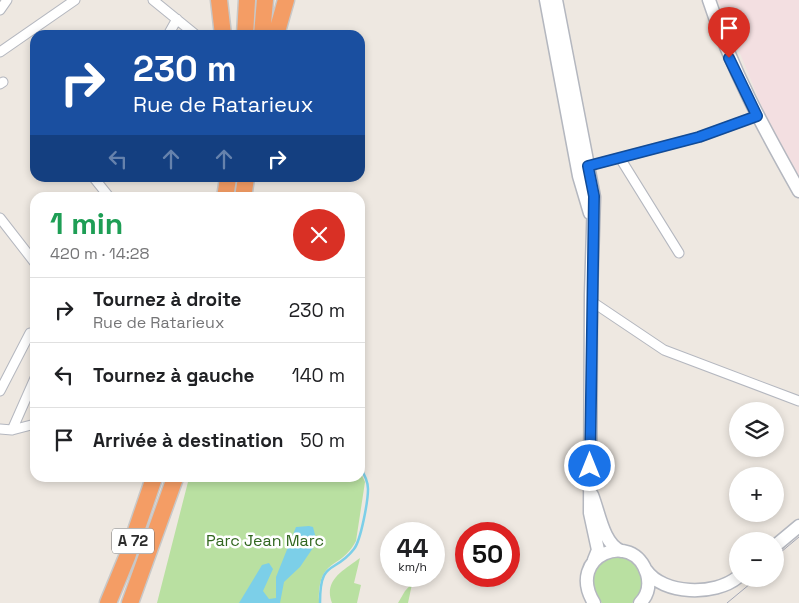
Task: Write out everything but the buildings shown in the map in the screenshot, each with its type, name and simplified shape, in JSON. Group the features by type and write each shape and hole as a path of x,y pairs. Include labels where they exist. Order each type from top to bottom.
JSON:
{"highway":[{"path":"219,0 222,30"},
{"path":"245,30 248,0"},
{"path":"262,30 265,0"},
{"path":"277,30 286,0"},
{"name":"A 72","path":"108,603 127,557 153,482"},
{"name":"A 72","path":"130,603 174,482"}],"main road":[{"path":"542,0 554,43"},
{"path":"546,0 579,176 593,225"},
{"path":"556,0 594,196 591,301 590,513 598,546 586,579 587,589 594,603"},
{"path":"709,0 729,58 757,116 799,191"},
{"path":"590,490 608,539 614,547 635,557 654,580 678,588"},
{"path":"784,538 799,526"},
{"path":"594,560 606,552 621,551"},
{"path":"642,601 648,584 645,569"},
{"path":"642,601 655,592 678,588 714,588 729,581"}],"street":[{"path":"32,30 75,0"},
{"path":"153,0 190,30"},
{"path":"171,30 177,19"},
{"path":"0,52 30,31"},
{"path":"588,166 699,137 757,116"},
{"path":"620,158 679,253"},
{"path":"97,182 105,192"},
{"path":"0,218 30,257"},
{"path":"591,301 664,350 799,401"},
{"path":"0,391 30,333"},
{"path":"12,430 30,389"},
{"path":"0,429 12,430 30,425"}],"shaded area":[{"path":"718,0 799,0 799,178 774,136"}],"green space":[{"name":"Parc Jean Marc","path":"188,482 365,482 356,541 343,557 326,571 322,578 319,603 157,603"},
{"path":"610,556 630,559 642,574 643,581 640,593 632,603 602,603 596,595 592,585 593,570"},
{"path":"360,558 354,583 361,585 357,603 332,603 330,588 333,582 342,571"},
{"path":"411,587 408,603 398,603 405,591"}],"water":[{"path":"296,527 313,527 317,542 300,567 284,582 280,603 239,603 262,565 269,563 273,569 263,591 269,599 276,598 276,577"}],"waterway":[{"path":"320,603 322,579 325,573 347,557 357,544 362,529 368,489 365,476"}],"tram line":[{"path":"784,550 799,537"},
{"path":"727,603 746,587"}],"route":[{"path":"590,466 594,196 588,166 699,137 757,116 729,58"}]}
